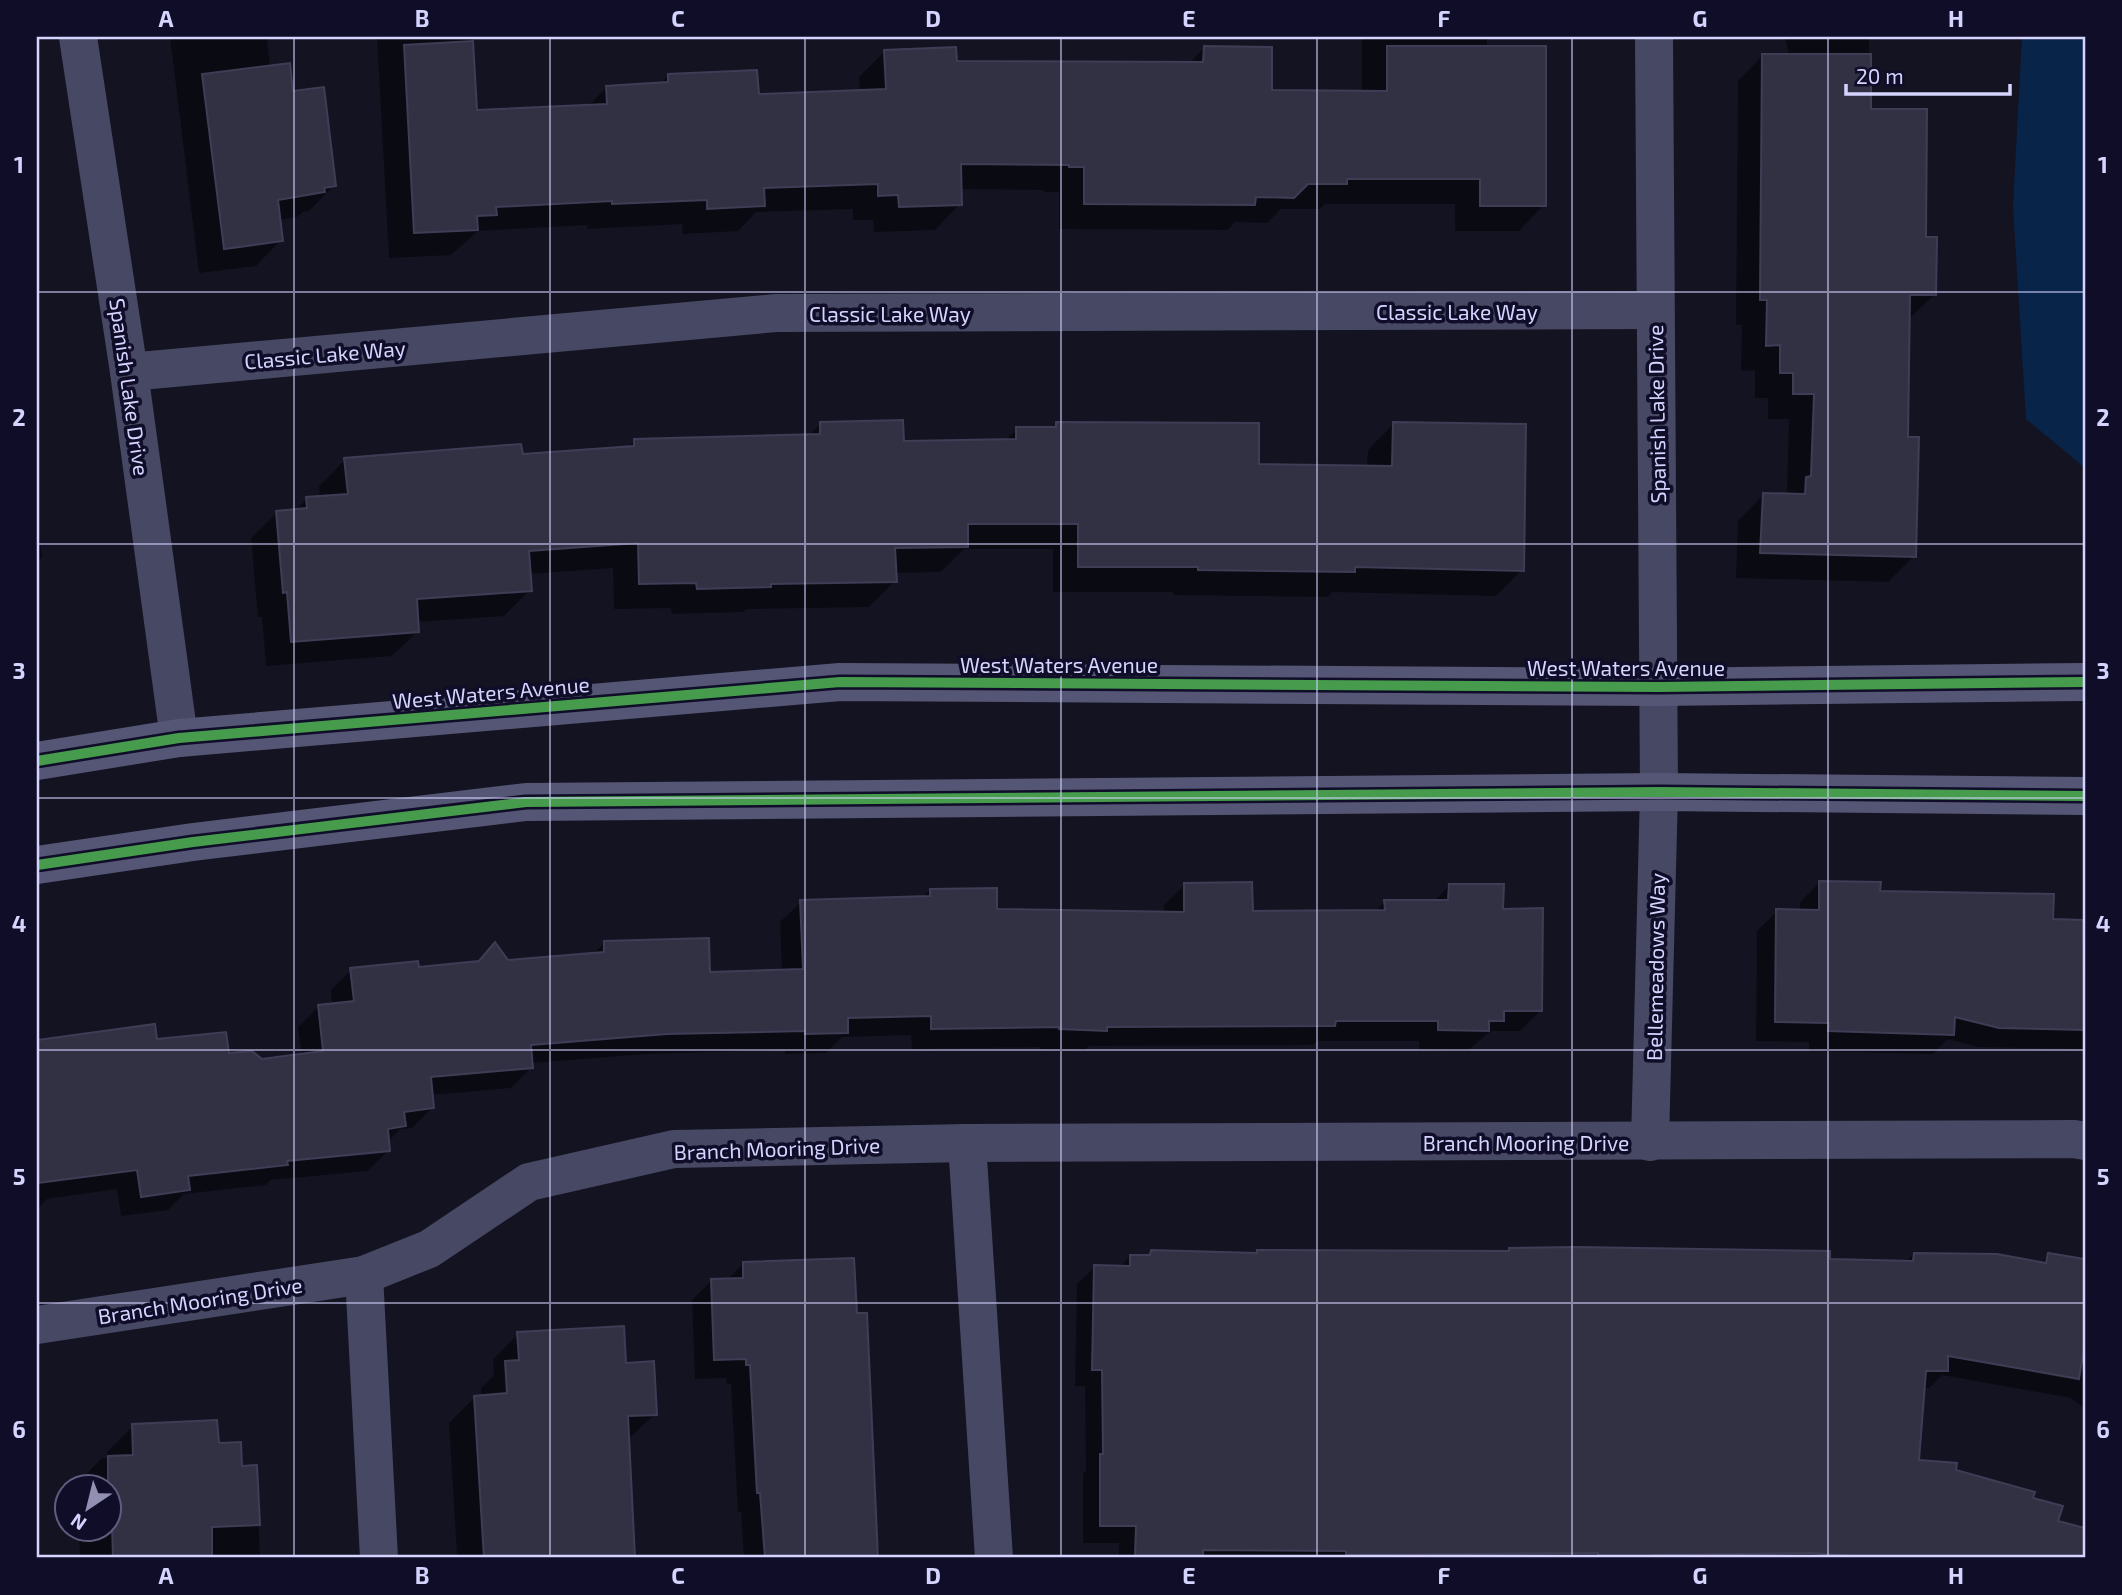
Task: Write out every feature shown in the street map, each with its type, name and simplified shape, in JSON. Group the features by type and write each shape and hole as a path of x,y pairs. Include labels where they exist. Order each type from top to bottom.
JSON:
{"street":[{"name":"Spanish Lake Drive","path":"78,37 129,372 179,738"},
{"name":"Spanish Lake Drive","path":"1654,37 1659,792"},
{"name":"Classic Lake Way","path":"129,372 776,313 1655,310"},
{"name":"West Waters Avenue","path":"37,761 179,738 840,682 1660,687 2085,682"},
{"path":"37,864 193,842 526,802 1659,792 2085,796"},
{"name":"Bellemeadows Way","path":"1650,1142 1659,792"},
{"name":"Branch Mooring Drive","path":"37,1325 364,1275 429,1249 529,1182 674,1149 967,1143 2085,1141"},
{"path":"967,1143 993,1558"},
{"path":"364,1275 379,1558"}],"water":[{"path":"2022,37 2085,37 2085,468 2026,419 2013,206"}],"building":[{"path":"473,41 477,110 607,104 606,86 668,82 668,74 757,70 759,94 886,89 884,50 956,47 957,61 1203,62 1204,46 1272,47 1272,90 1387,91 1387,46 1546,46 1546,206 1480,206 1480,179 1347,179 1347,184 1308,184 1294,198 1256,197 1255,205 1084,204 1084,167 961,164 962,205 899,207 898,195 878,196 878,184 764,188 765,206 707,209 707,200 612,204 612,201 496,207 497,215 477,216 478,230 414,233 404,45"},
{"path":"1762,54 1871,54 1871,109 1927,109 1926,237 1937,237 1936,295 1910,295 1908,437 1919,437 1916,557 1760,553 1763,493 1805,494 1806,477 1811,476 1814,394 1793,394 1793,373 1780,373 1780,345 1766,346 1767,300 1760,300"},
{"path":"290,63 293,91 324,87 336,186 324,188 325,192 278,200 283,241 224,249 202,74"},
{"path":"903,420 904,441 1016,439 1016,427 1056,427 1056,422 1259,423 1259,464 1392,466 1393,422 1526,424 1524,571 1355,567 1355,572 1198,570 1198,567 1078,567 1078,524 968,524 968,547 895,548 897,582 771,584 771,587 697,589 696,583 639,584 638,543 529,551 532,591 417,599 419,632 291,642 287,592 283,593 276,511 307,508 306,497 348,494 344,458 521,444 523,454 634,446 634,439 820,434 820,422"},
{"path":"1819,881 1881,882 1880,891 2054,894 2053,919 2083,920 2085,1030 1999,1028 1955,1017 1954,1035 1828,1031 1829,1023 1775,1022 1776,909 1819,910"},
{"path":"1252,882 1253,911 1385,910 1384,900 1448,900 1449,884 1504,884 1503,909 1543,908 1542,1011 1504,1011 1504,1021 1489,1021 1489,1031 1438,1030 1438,1021 1336,1021 1335,1026 1107,1027 1107,1031 1059,1027 931,1029 931,1016 848,1018 848,1033 805,1034 805,1031 667,1034 531,1045 533,1068 431,1077 434,1108 404,1112 406,1126 388,1129 390,1151 287,1161 288,1165 188,1176 190,1190 141,1197 137,1170 37,1183 37,1040 155,1024 157,1039 226,1032 229,1053 252,1051 262,1059 323,1051 318,1005 354,1001 350,968 418,961 419,967 479,961 495,942 508,960 604,952 604,941 709,938 710,972 803,969 800,900 930,896 930,889 997,888 997,909 1184,912 1184,883"},
{"path":"1509,1248 1830,1251 1830,1259 1913,1261 1914,1253 1997,1254 2046,1263 2048,1253 2085,1259 2085,1342 2079,1379 1948,1356 1948,1371 1926,1371 1919,1460 1957,1463 1956,1470 2035,1492 2033,1498 2063,1506 2058,1521 2085,1528 2085,1558 1884,1558 1810,1553 1598,1558 1598,1553 1346,1555 1346,1551 1203,1550 1203,1558 1135,1557 1136,1526 1100,1526 1102,1370 1092,1370 1094,1265 1130,1266 1130,1255 1150,1255 1151,1250 1257,1253 1257,1250 1509,1251"},
{"path":"854,1258 857,1313 867,1313 878,1558 765,1558 760,1493 757,1493 750,1365 746,1365 746,1359 714,1360 711,1279 743,1278 743,1262"},
{"path":"624,1326 626,1363 654,1361 657,1415 628,1416 635,1558 484,1558 474,1396 507,1393 505,1361 519,1360 517,1332"},
{"path":"217,1420 219,1443 241,1442 242,1466 257,1465 260,1525 212,1527 212,1558 113,1558 113,1542 122,1542 122,1472 108,1472 108,1456 133,1455 132,1424"}],"cycle path":[{"path":"37,761 179,738 840,682 1659,687 2085,682"},
{"path":"37,865 193,842 526,802 1659,792 2085,796"}]}
